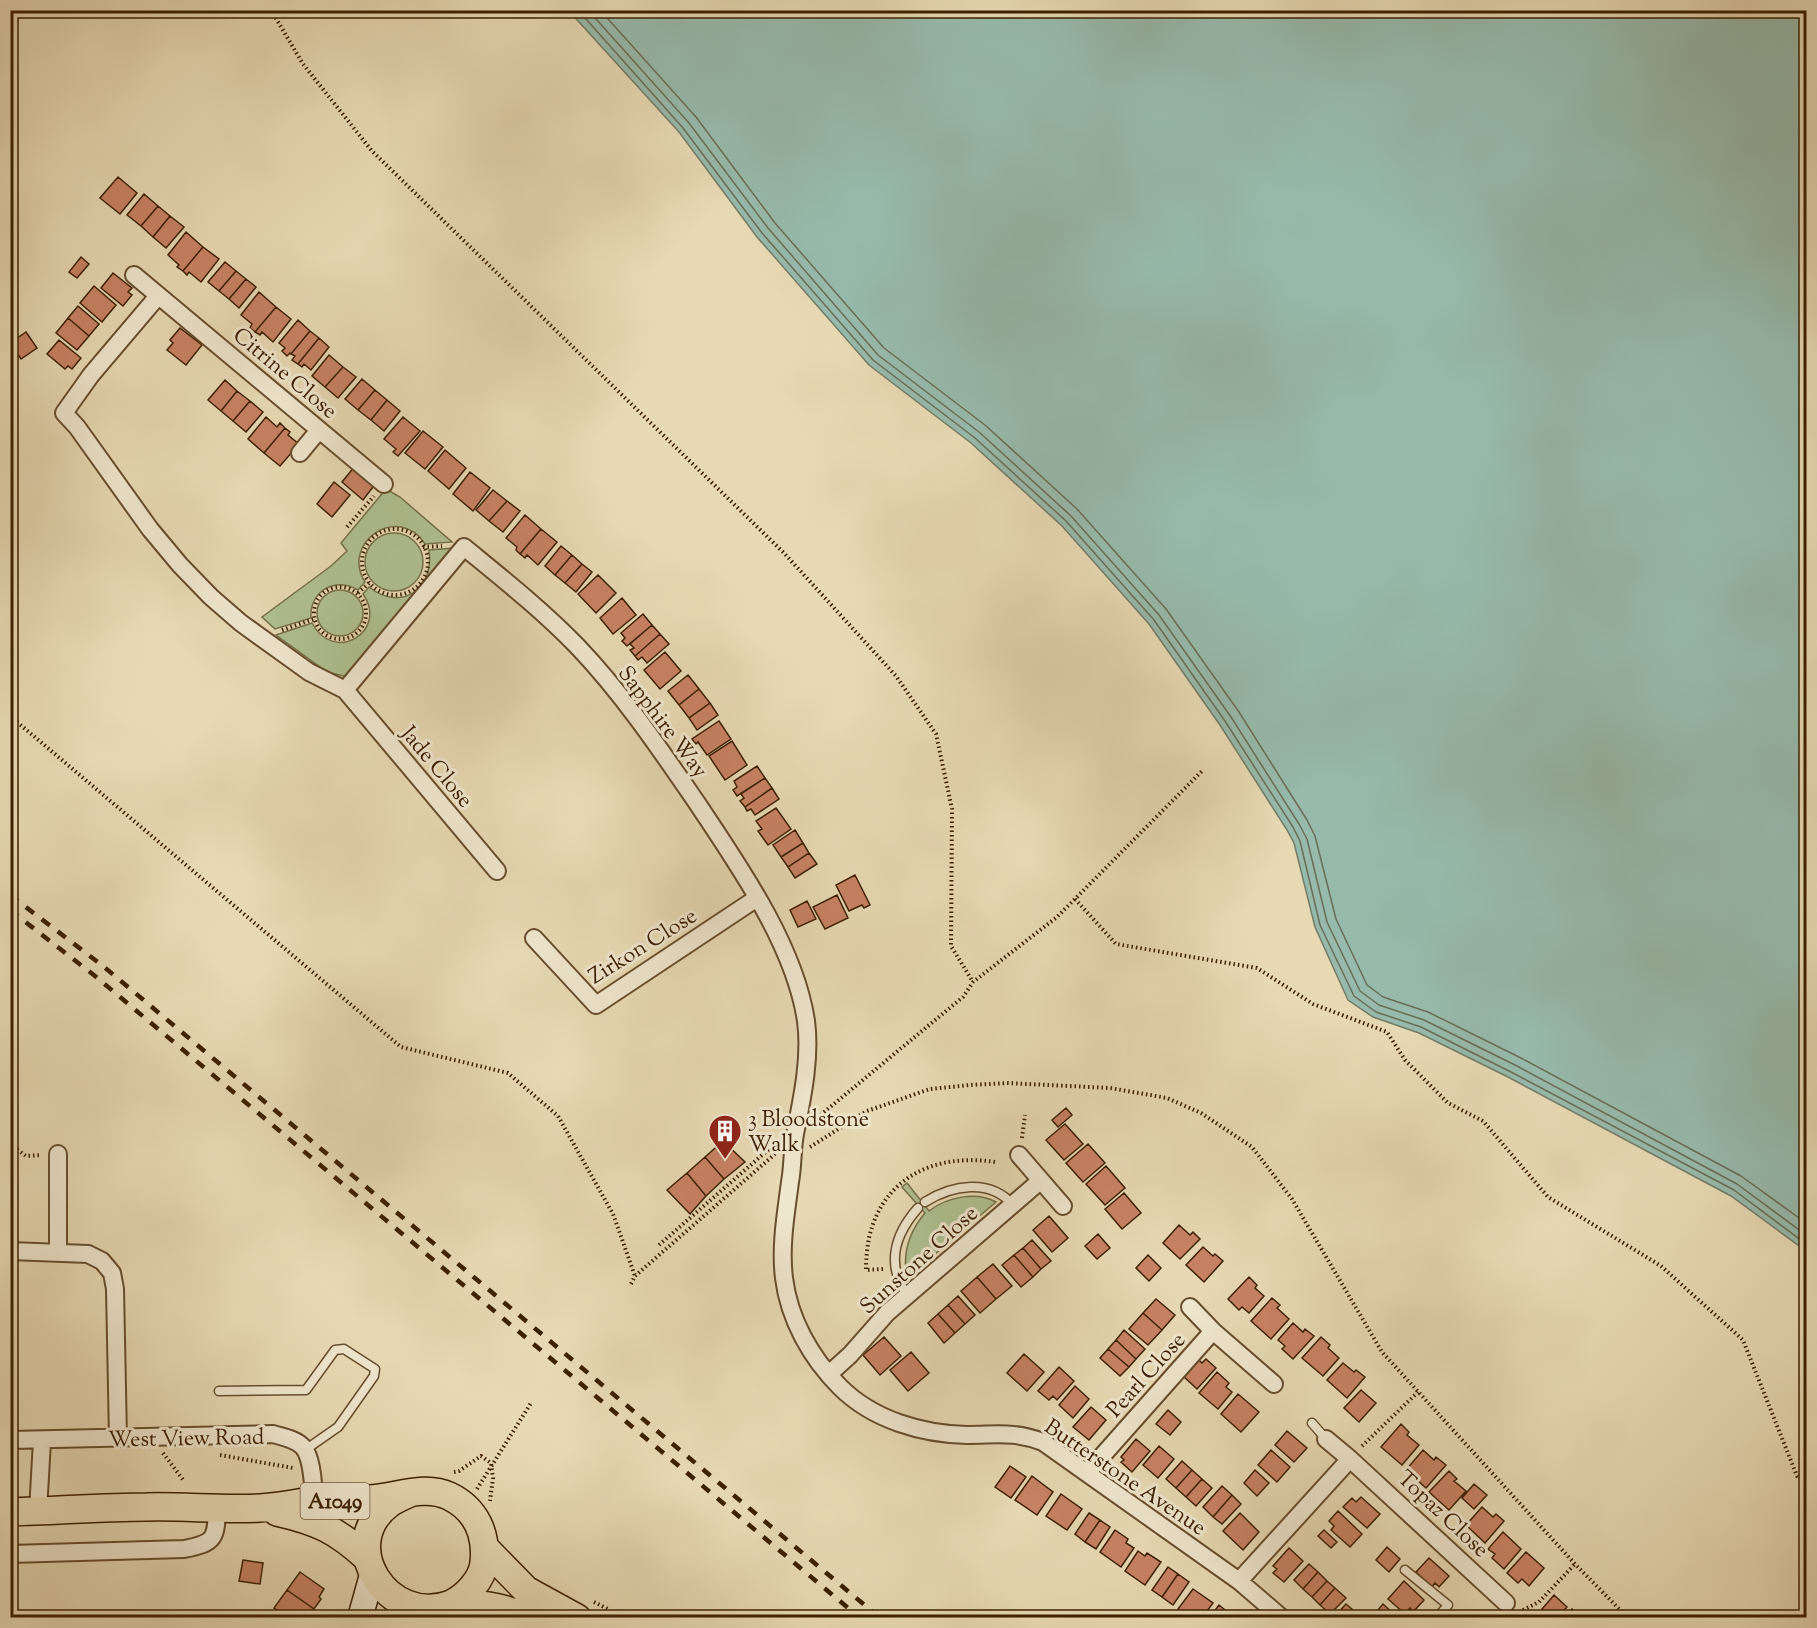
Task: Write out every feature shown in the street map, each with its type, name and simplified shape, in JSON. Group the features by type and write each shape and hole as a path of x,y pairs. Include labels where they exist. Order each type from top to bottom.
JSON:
{"main road":[{"path":"446,1606 466,1594 479,1578 485,1548 480,1525 467,1507 448,1495 430,1491 410,1493 389,1504 375,1520 368,1536 370,1567 376,1582 397,1602 422,1609 478,1604 516,1612 526,1617"},
{"name":"A1049","path":"10,1512 145,1507 313,1511 410,1493"},
{"name":"A1049","path":"313,1511 326,1526 349,1542 370,1567"},
{"path":"485,1548 526,1590 577,1617"}],"street":[{"name":"Citrine Close","path":"134,275 384,484"},
{"path":"158,296 91,375 64,413 77,427 150,529 211,597 284,655 309,672 345,690"},
{"path":"300,453 319,430"},
{"name":"Sapphire Way","path":"345,690 464,547 538,607 579,648 619,695 668,761 757,898 789,958 806,1022 806,1072 798,1138"},
{"name":"Jade Close","path":"345,690 497,871"},
{"name":"Zirkon Close","path":"534,938 596,1005 757,898"},
{"name":"Butterstone Avenue","path":"798,1138 783,1242 783,1278 792,1316 807,1347 841,1388 866,1407 899,1423 931,1432 966,1435 1023,1434 1043,1442 1239,1581 1282,1617"},
{"path":"1020,1151 1040,1180 1063,1206"},
{"path":"58,1154 58,1253"},
{"name":"Sunstone Close","path":"829,1374 850,1355 887,1313 1040,1180"},
{"path":"10,1251 88,1254 102,1261 112,1273 115,1289 118,1438"},
{"name":"Pearl Close","path":"1190,1307 1213,1331 1274,1384"},
{"name":"Pearl Close","path":"1087,1473 1213,1331"},
{"name":"West View Road","path":"10,1440 273,1434 289,1438 305,1450"},
{"name":"Topaz Close","path":"1326,1439 1353,1456 1511,1608"},
{"path":"38,1511 42,1441"},
{"path":"305,1450 311,1471 313,1511"},
{"path":"1239,1581 1353,1456"},
{"path":"10,1554 184,1549 202,1546 213,1539 216,1533 217,1507"},
{"path":"360,1617 370,1567"},
{"path":"404,1617 446,1606"}],"lane":[{"path":"908,1296 901,1287 895,1270 896,1242 906,1222 921,1205 940,1193 964,1186 992,1189 1006,1197 1013,1205"},
{"path":"219,1391 306,1390 335,1350 344,1349 375,1369 374,1376 338,1427 305,1450"},
{"path":"1312,1423 1326,1439"},
{"path":"1405,1570 1448,1605 1437,1617"}],"path":[{"path":"271,10 303,64 372,150 784,553 896,676 936,734 952,809 951,946 973,982"},
{"path":"347,526 384,484"},
{"path":"390,530 401,530 419,540 426,554 427,568 420,583 396,595 381,592 369,583 364,573 362,556 368,543 375,536 390,530"},
{"path":"358,593 369,583"},
{"path":"342,587 358,593 365,603 367,616 363,627 355,635 343,640 328,637 321,632 314,619 315,604 318,598 328,590 342,587"},
{"path":"276,633 314,619"},
{"path":"10,716 401,1047 508,1073 558,1116 613,1214 635,1276"},
{"path":"814,1121 963,997 973,982 1057,917 1203,770"},
{"path":"1075,899 1116,944 1257,968 1313,1004 1386,1032 1405,1060 1448,1103 1483,1121 1548,1197 1661,1266 1743,1340 1797,1476 1806,1482"},
{"path":"659,1245 798,1138 930,1089 998,1083 1040,1084 1110,1088 1167,1098 1201,1113 1252,1147 1292,1199 1382,1352 1575,1564 1628,1617"},
{"path":"1020,1151 1025,1115"},
{"path":"631,1284 635,1276 798,1138"},
{"path":"10,1144 26,1156 58,1154"},
{"path":"1353,1456 1418,1392"},
{"path":"467,1507 531,1403"},
{"path":"161,1449 184,1481"},
{"path":"1511,1608 1539,1602 1575,1564"}],"green space":[{"path":"386,489 400,497 452,542 425,544 414,532 401,527 388,527 376,533 366,542 360,553 359,567 365,582 358,590 341,585 325,589 314,600 311,618 275,629 262,617 331,566 347,551 341,543"},
{"path":"388,533 400,533 415,541 423,556 423,568 415,583 400,591 388,591 373,583 365,568 365,556 373,541"},
{"path":"456,548 348,677 327,672 276,635 312,623 322,635 333,641 345,642 356,638 364,631 369,620 369,608 363,594 369,587 393,598 404,597 414,592 427,575 429,550"},
{"path":"340,590 356,597 363,613 356,629 340,636 324,629 317,613 324,597"},
{"path":"907,1183 929,1211 944,1202 962,1197 980,1197 996,1202 907,1278 905,1260 908,1243 925,1213 902,1187"}],"water":[{"path":"569,11 1806,11 1806,1251 1731,1196 1508,1077 1419,1033 1373,1017 1348,1000 1315,927 1294,843 1220,725 1149,624 1062,526 971,443 869,365 757,237 679,132"}],"building":[{"path":"118,177 137,193 120,214 100,198"},
{"path":"144,194 158,206 141,226 127,215"},
{"path":"158,206 170,216 153,237 141,226"},
{"path":"170,216 184,227 166,248 153,237"},
{"path":"186,232 203,247 183,271 168,255"},
{"path":"203,247 219,259 201,282 189,272 187,275 183,271"},
{"path":"81,257 89,264 77,278 69,272"},
{"path":"225,262 236,271 219,291 208,282"},
{"path":"236,271 246,279 229,299 219,291"},
{"path":"113,273 132,288 128,292 132,295 123,306 101,288"},
{"path":"246,279 256,287 239,308 229,299"},
{"path":"94,286 116,305 102,322 80,303"},
{"path":"259,292 276,307 255,332 250,328 252,324 241,315"},
{"path":"78,306 99,324 89,336 68,318"},
{"path":"276,307 291,319 273,342 262,332 260,335 255,332"},
{"path":"68,318 89,336 77,350 56,333"},
{"path":"298,320 310,331 287,356 282,351 285,348 279,343"},
{"path":"180,328 202,345 186,365 167,350 173,343 170,340"},
{"path":"310,331 319,338 298,364 292,360 295,356 291,354"},
{"path":"26,332 37,348 21,359 10,343"},
{"path":"319,338 329,347 311,370 304,364 302,367 298,364"},
{"path":"59,340 81,358 72,369 68,366 65,369 47,354"},
{"path":"329,355 343,367 325,387 312,376"},
{"path":"343,367 356,377 338,398 325,387"},
{"path":"362,379 375,390 358,410 345,399"},
{"path":"225,380 237,391 221,411 208,400"},
{"path":"375,390 387,400 371,420 358,410"},
{"path":"237,391 250,401 233,421 221,411"},
{"path":"387,400 400,411 384,431 371,420"},
{"path":"250,401 263,412 246,432 233,421"},
{"path":"266,417 277,427 280,423 285,428 264,453 248,439"},
{"path":"403,417 420,431 398,456 393,452 396,449 384,439"},
{"path":"285,428 290,432 288,435 299,444 280,466 264,453"},
{"path":"423,431 443,447 425,469 405,453"},
{"path":"445,450 466,468 449,489 428,471"},
{"path":"355,466 376,483 363,500 342,482"},
{"path":"470,472 490,488 473,511 453,494"},
{"path":"334,482 350,495 332,517 317,504"},
{"path":"493,490 507,501 489,521 476,510"},
{"path":"507,501 520,511 503,532 489,521"},
{"path":"525,515 541,529 520,554 516,550 517,547 506,538"},
{"path":"541,529 557,542 538,565 527,555 525,558 520,554"},
{"path":"561,546 572,555 555,575 545,566"},
{"path":"572,555 582,564 565,583 555,575"},
{"path":"582,564 592,572 576,592 565,583"},
{"path":"598,575 616,593 596,613 578,594"},
{"path":"622,598 636,615 613,634 600,618"},
{"path":"643,614 652,625 627,646 622,641 625,638 621,633"},
{"path":"652,625 660,634 635,656 630,650 634,648 630,644"},
{"path":"660,634 669,644 647,663 642,657 638,660 635,656"},
{"path":"665,652 681,671 660,689 644,670"},
{"path":"688,675 699,689 679,705 668,691"},
{"path":"699,689 710,703 689,718 679,705"},
{"path":"710,703 718,715 697,730 689,718"},
{"path":"719,721 731,739 707,755 698,742 696,744 692,739"},
{"path":"732,741 747,765 725,780 709,756"},
{"path":"757,766 765,778 737,796 733,790 737,787 734,781"},
{"path":"765,778 772,788 745,807 740,801 744,798 741,794"},
{"path":"772,788 779,799 755,815 751,809 747,811 745,807"},
{"path":"776,808 791,829 768,845 758,831 762,829 756,821"},
{"path":"795,830 803,843 781,857 773,845"},
{"path":"803,843 809,853 788,867 781,857"},
{"path":"809,853 817,864 795,878 788,867"},
{"path":"855,875 870,905 864,908 862,905 849,911 836,885"},
{"path":"837,895 848,918 825,929 813,907"},
{"path":"807,901 816,919 798,927 790,910"},
{"path":"1066,1108 1072,1115 1058,1127 1052,1120"},
{"path":"1065,1124 1083,1144 1064,1160 1046,1140"},
{"name":"3 Bloodstone Walk","path":"723,1141 745,1162 724,1179 705,1157"},
{"path":"1088,1144 1105,1163 1083,1182 1066,1163"},
{"path":"705,1157 724,1179 706,1196 687,1173"},
{"path":"1106,1166 1125,1188 1105,1205 1086,1184"},
{"path":"687,1173 706,1196 690,1214 667,1190"},
{"path":"1124,1193 1141,1213 1122,1229 1105,1209"},
{"path":"1049,1216 1068,1238 1052,1252 1033,1230"},
{"path":"1179,1225 1190,1235 1193,1232 1200,1239 1180,1259 1163,1243"},
{"path":"1098,1234 1110,1248 1097,1259 1085,1246"},
{"path":"1032,1240 1051,1261 1041,1269 1023,1248"},
{"path":"1203,1247 1223,1261 1204,1282 1186,1265"},
{"path":"1023,1248 1041,1269 1033,1277 1014,1255"},
{"path":"1014,1255 1033,1277 1021,1287 1002,1265"},
{"path":"1148,1255 1161,1268 1149,1281 1136,1268"},
{"path":"993,1264 1012,1286 996,1299 977,1277"},
{"path":"977,1277 996,1299 980,1313 961,1291"},
{"path":"1249,1277 1257,1285 1255,1288 1264,1296 1249,1313 1242,1307 1239,1310 1228,1299"},
{"path":"958,1296 975,1315 965,1324 948,1305"},
{"path":"1272,1298 1280,1305 1277,1308 1289,1319 1271,1339 1251,1321"},
{"path":"1156,1299 1175,1315 1162,1330 1143,1313"},
{"path":"948,1305 965,1324 955,1333 938,1314"},
{"path":"1143,1313 1162,1330 1148,1345 1129,1329"},
{"path":"938,1314 955,1333 944,1343 928,1323"},
{"path":"1293,1323 1303,1332 1305,1329 1314,1336 1293,1359 1282,1349 1285,1346 1278,1340"},
{"path":"1124,1330 1145,1349 1136,1359 1116,1340"},
{"path":"884,1337 901,1356 880,1375 863,1355"},
{"path":"1321,1337 1330,1345 1328,1348 1339,1358 1323,1376 1302,1358"},
{"path":"1116,1340 1136,1359 1129,1367 1108,1349"},
{"path":"1108,1349 1129,1367 1120,1376 1100,1358"},
{"path":"911,1352 929,1373 908,1391 890,1370"},
{"path":"1024,1354 1044,1372 1027,1391 1007,1373"},
{"path":"1206,1359 1216,1368 1197,1389 1183,1376 1199,1360 1202,1363"},
{"path":"1343,1363 1365,1377 1347,1398 1327,1380"},
{"path":"1059,1367 1074,1381 1057,1400 1053,1396 1049,1400 1038,1391"},
{"path":"1217,1372 1229,1383 1226,1387 1232,1392 1218,1409 1199,1393"},
{"path":"1075,1386 1089,1399 1073,1418 1059,1405"},
{"path":"1361,1390 1376,1403 1359,1422 1344,1408"},
{"path":"1238,1394 1259,1412 1241,1432 1221,1414"},
{"path":"1091,1407 1106,1420 1089,1440 1073,1427"},
{"path":"1168,1410 1181,1422 1170,1435 1156,1424"},
{"path":"1401,1424 1409,1432 1407,1435 1419,1445 1402,1465 1381,1447"},
{"path":"1287,1431 1307,1448 1294,1462 1275,1445"},
{"path":"1136,1439 1150,1451 1132,1472 1121,1462 1124,1460 1121,1457"},
{"path":"1159,1446 1174,1459 1158,1478 1143,1465"},
{"path":"1271,1450 1290,1467 1277,1482 1258,1465"},
{"path":"1423,1450 1434,1460 1436,1457 1446,1465 1426,1488 1406,1470"},
{"path":"1182,1461 1192,1470 1176,1488 1166,1479"},
{"path":"1010,1466 1026,1477 1011,1498 995,1487"},
{"path":"1192,1470 1202,1479 1186,1497 1176,1488"},
{"path":"1255,1470 1269,1483 1257,1496 1244,1483"},
{"path":"1449,1471 1457,1479 1454,1481 1466,1491 1449,1510 1429,1492"},
{"path":"1032,1476 1053,1492 1037,1515 1015,1500"},
{"path":"1202,1479 1212,1488 1196,1506 1186,1497"},
{"path":"1474,1484 1487,1495 1474,1509 1462,1498"},
{"path":"1222,1486 1232,1495 1213,1517 1203,1507"},
{"path":"1061,1494 1082,1509 1067,1530 1046,1516"},
{"path":"1232,1495 1241,1504 1222,1524 1213,1517"},
{"path":"1361,1497 1380,1514 1367,1528 1343,1507 1352,1498 1356,1502"},
{"path":"1482,1507 1493,1517 1496,1514 1504,1521 1485,1543 1466,1525"},
{"path":"1338,1511 1362,1534 1350,1547 1331,1530 1334,1526 1329,1521"},
{"path":"1089,1513 1100,1520 1085,1542 1075,1534"},
{"path":"1240,1513 1259,1532 1243,1550 1223,1531"},
{"path":"1100,1520 1110,1527 1096,1549 1085,1542"},
{"path":"1115,1530 1128,1539 1126,1543 1134,1548 1121,1567 1100,1552"},
{"path":"1324,1530 1337,1542 1331,1548 1318,1536"},
{"path":"1503,1532 1521,1549 1504,1569 1492,1558 1495,1554 1488,1549"},
{"path":"1387,1547 1400,1559 1389,1572 1376,1560"},
{"path":"1289,1548 1303,1561 1284,1582 1273,1573 1277,1569 1273,1566"},
{"path":"1138,1551 1145,1556 1147,1553 1161,1562 1145,1585 1125,1571"},
{"path":"1526,1552 1544,1568 1529,1586 1522,1579 1518,1583 1507,1573"},
{"path":"1429,1558 1449,1576 1439,1587 1435,1583 1432,1587 1416,1572"},
{"path":"243,1560 263,1563 260,1584 239,1581"},
{"path":"1309,1564 1318,1572 1303,1589 1294,1580"},
{"path":"1168,1567 1178,1574 1162,1597 1152,1590"},
{"path":"300,1572 324,1589 314,1609 287,1590"},
{"path":"1318,1572 1327,1581 1312,1597 1303,1589"},
{"path":"1178,1574 1189,1582 1173,1605 1162,1597"},
{"path":"1327,1581 1335,1588 1320,1605 1312,1597"},
{"path":"1404,1581 1424,1600 1413,1612 1410,1608 1405,1614 1388,1599"},
{"path":"1335,1588 1346,1598 1330,1614 1320,1605"},
{"path":"1193,1589 1213,1603 1202,1618 1190,1618 1178,1609"},
{"path":"287,1590 314,1609 308,1618 288,1618 274,1608"},
{"path":"1554,1595 1567,1607 1557,1618 1551,1618 1542,1609"},
{"path":"1346,1604 1360,1616 1359,1618 1335,1616"},
{"path":"1383,1604 1398,1618 1371,1618"},
{"path":"1219,1605 1235,1618 1209,1618"},
{"path":"1572,1609 1580,1618 1564,1618"}],"railway":[{"path":"10,895 103,966 880,1618"},
{"path":"10,910 95,976 860,1618"}],"place":[{"name":"3 Bloodstone Walk","path":"725,1160"}]}
